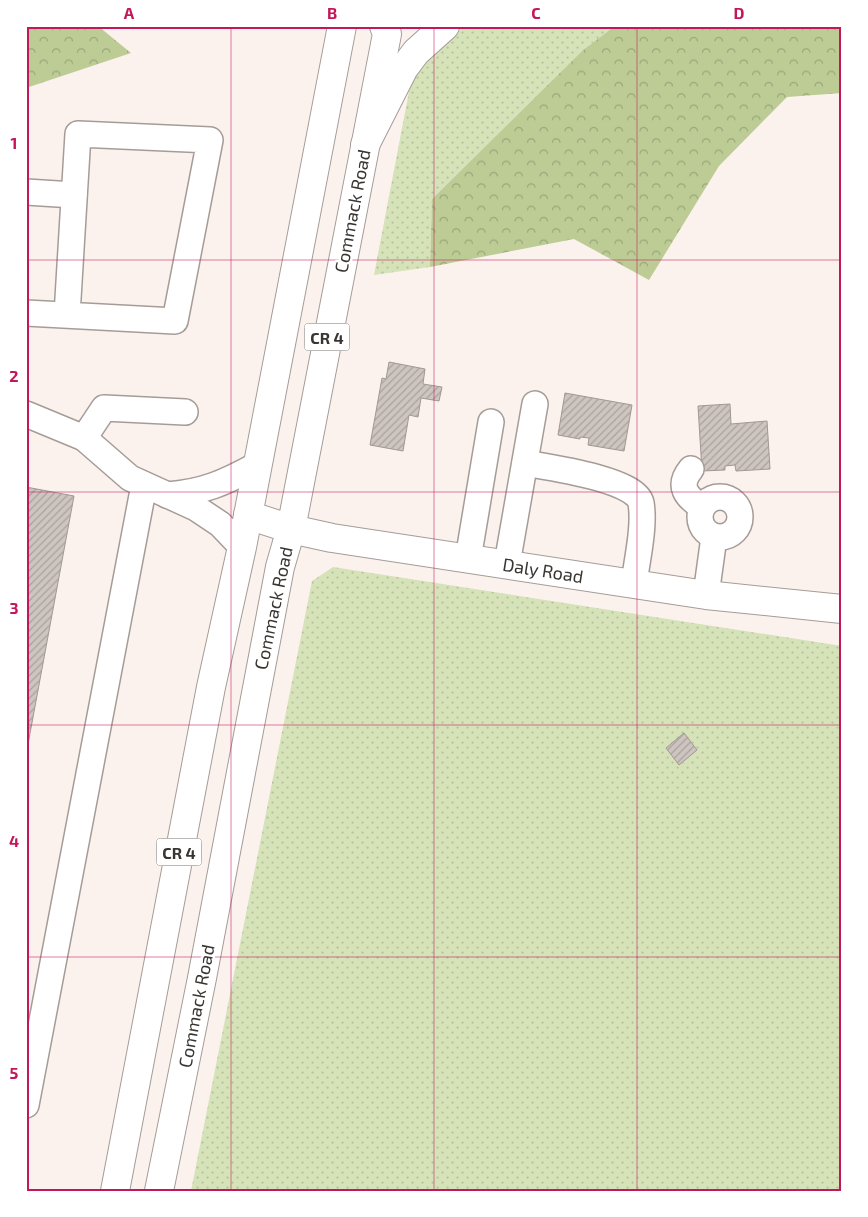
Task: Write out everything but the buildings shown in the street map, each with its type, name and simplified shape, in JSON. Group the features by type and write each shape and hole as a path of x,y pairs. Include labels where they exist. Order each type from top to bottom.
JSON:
{"main road":[{"name":"CR 4","path":"115,1191 211,687 242,547 342,26"},
{"name":"Commack Road","path":"159,1191 202,978 280,567 291,529 387,34 384,26"},
{"path":"365,145 404,68 416,52 445,26"},
{"name":"Daly Road","path":"248,515 291,529 332,538 706,595 842,610"}],"lane":[{"path":"26,313 175,321 210,140 78,134 67,315"},
{"path":"26,192 74,195"},
{"path":"507,564 535,404"},
{"path":"84,438 104,408 185,412"},
{"path":"26,414 84,438 130,478 196,508 212,519 242,547"},
{"path":"468,559 491,422"},
{"path":"525,463 583,474 635,492 641,502 642,520 634,583"},
{"path":"154,490 197,493 228,481 257,465"},
{"path":"691,469 685,476 683,486 685,492 702,507"},
{"path":"26,1105 135,525 154,490"},
{"path":"721,497 733,502 737,507 740,520 734,532 728,536 714,537 704,530 700,517 702,507 708,500 721,497"},
{"path":"706,595 714,537"}],"green space":[{"path":"26,26 98,26 131,53 26,88"},
{"path":"467,26 615,26 583,50 432,199 430,267 374,275 411,81 435,44"},
{"path":"615,26 842,26 842,93 787,97 719,166 649,280 574,239 430,267 432,199 583,50"},
{"path":"333,567 842,646 842,1191 191,1191 312,581"}]}
